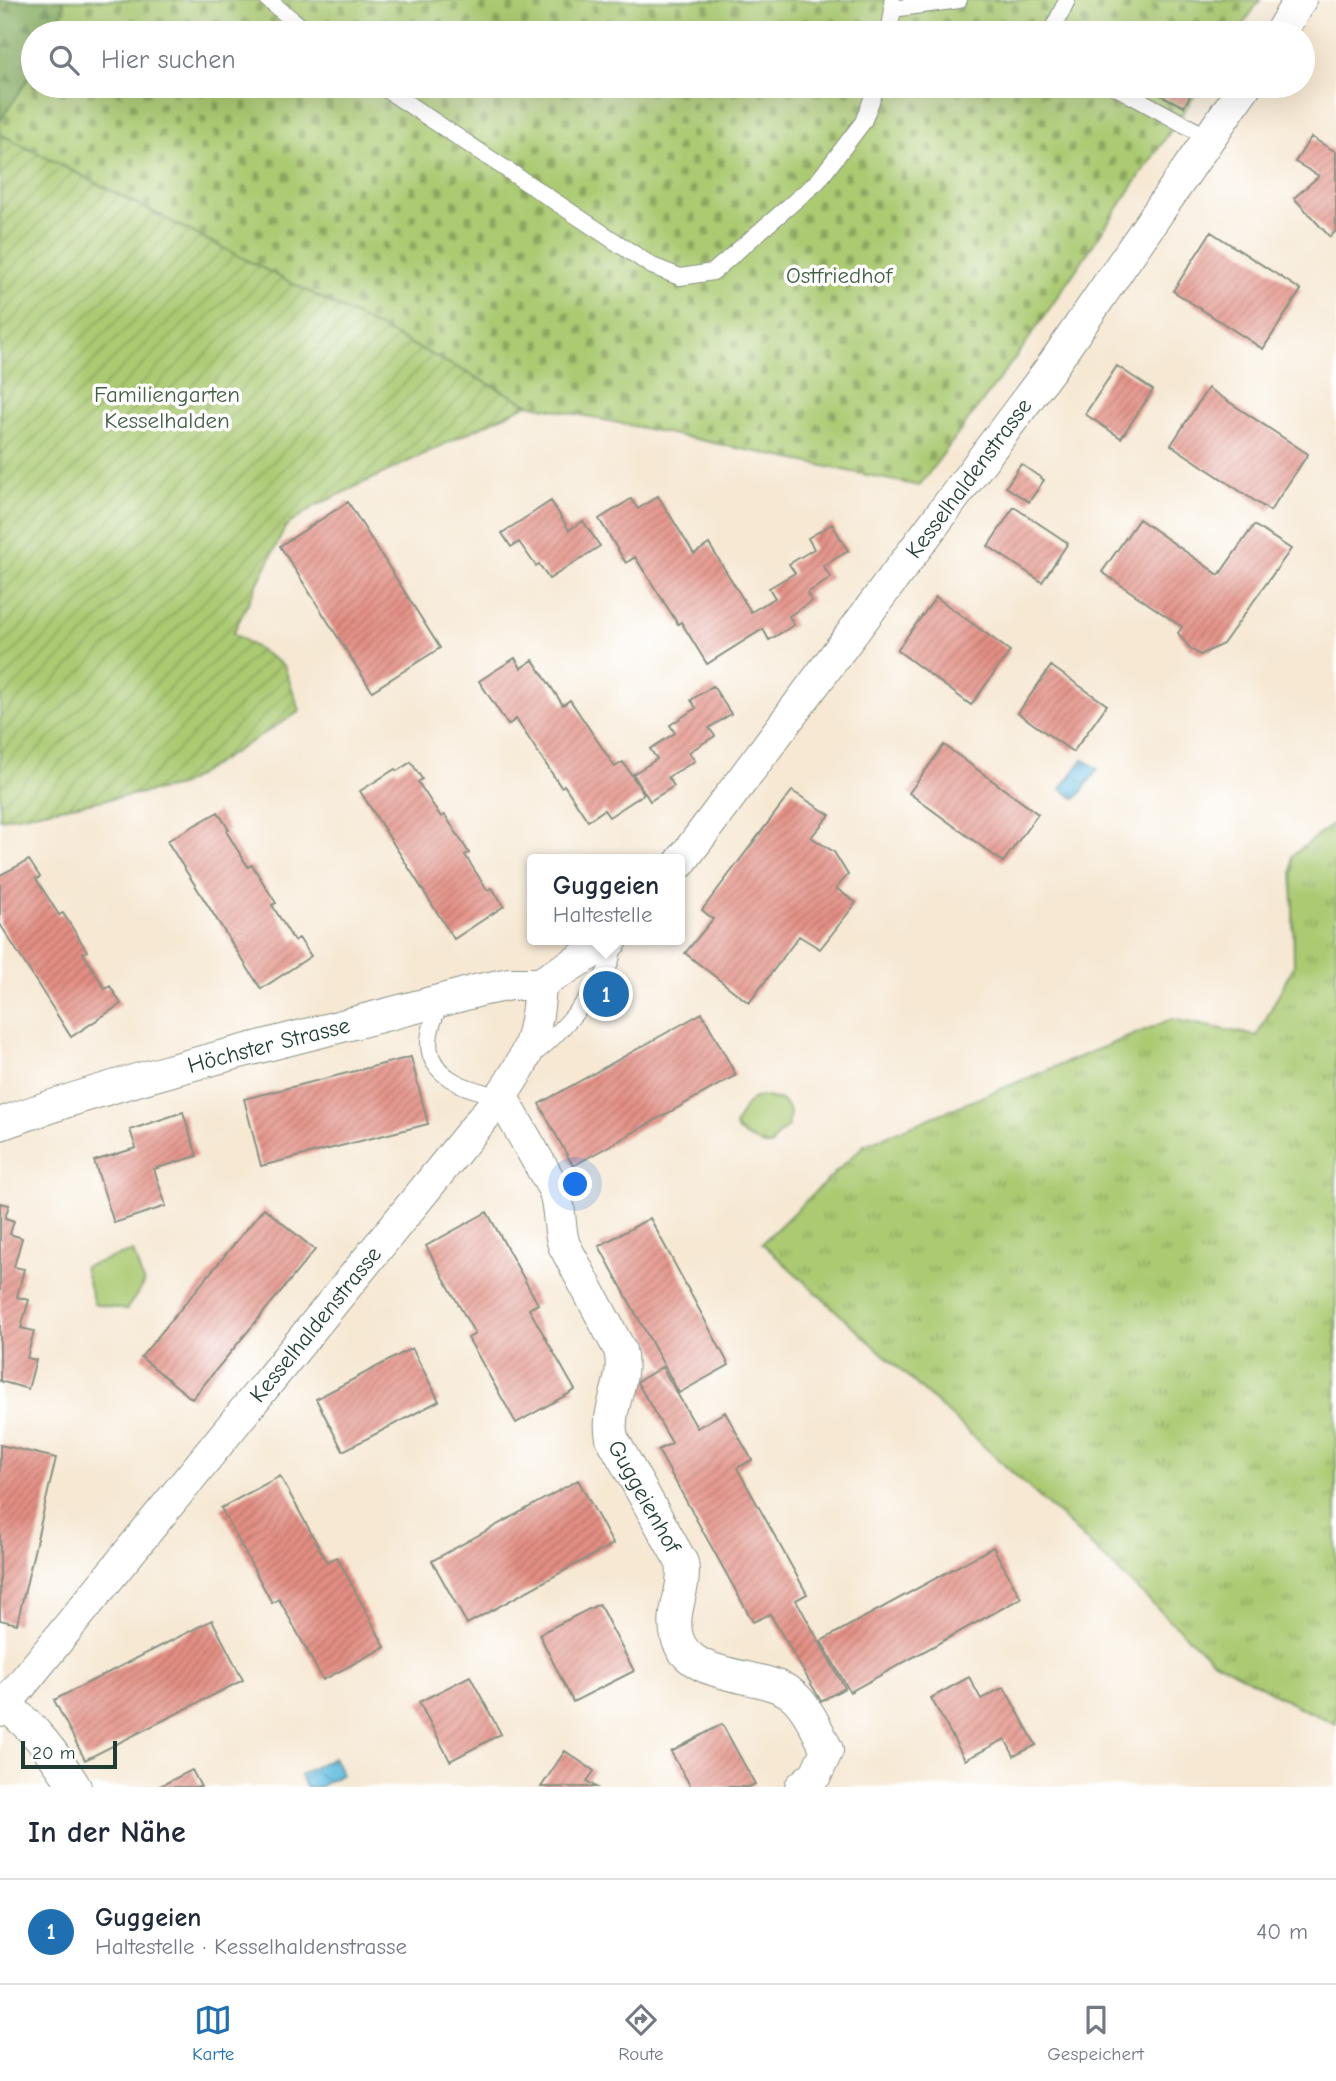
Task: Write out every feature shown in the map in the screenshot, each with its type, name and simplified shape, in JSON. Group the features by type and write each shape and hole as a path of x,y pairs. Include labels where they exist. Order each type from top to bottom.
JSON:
{"street":[{"path":"1287,21 1300,0"},
{"name":"Kesselhaldenstrasse","path":"685,856 1051,369 1237,98"},
{"path":"540,984 605,945"},
{"name":"Höchster Strasse","path":"0,1124 203,1060 510,984 540,984"},
{"name":"Kesselhaldenstrasse","path":"3,1708 501,1096 525,1059 537,1024 540,984"},
{"name":"Guggeienhof","path":"501,1096 554,1189 559,1202 560,1233 564,1245 624,1362 610,1429 612,1438 682,1563 684,1574 676,1609 677,1639 685,1652 701,1664 781,1687 795,1697 827,1750 816,1774 801,1787"},
{"path":"3,1708 40,1736 75,1787"}],"lane":[{"path":"268,0 294,21"},
{"path":"892,5 959,0"},
{"path":"1057,21 1067,0"},
{"path":"399,98 652,266 680,276 713,272 818,181 863,122 872,98"},
{"path":"1136,98 1209,138"},
{"path":"525,1059 539,1052 551,1040 601,981 608,969 612,945"},
{"path":"441,1001 430,1034 436,1065 453,1082 465,1088 501,1096"}],"green space":[{"path":"0,0 64,0 61,21 21,21 21,90 0,121"},
{"path":"64,0 1260,0 1245,21 61,21"},
{"name":"Ostfriedhof","path":"21,90 21,98 1193,98 1024,346 919,486 528,404 0,134 0,121"},
{"name":"Familiengarten Kesselhalden","path":"0,134 528,404 315,506 286,526 233,633 284,666 300,711 180,786 0,819"},
{"path":"1336,821 1336,1724 1212,1660 1063,1519 762,1243 864,1145 1172,1019 1257,1036 1294,965 1292,856"},
{"path":"761,1096 781,1100 790,1110 788,1126 771,1146 751,1140 735,1127 747,1104"},
{"path":"133,1251 144,1284 126,1310 94,1304 84,1267"}],"water":[{"path":"1083,759 1098,769 1076,799 1061,789"},
{"path":"333,1757 342,1774 319,1787 306,1787 300,1775"}],"building":[{"path":"1166,98 1189,98 1184,107"},
{"path":"1311,137 1336,152 1336,231 1330,237 1294,198 1319,176 1295,162"},
{"path":"1211,232 1301,290 1263,349 1173,291"},
{"path":"1117,366 1153,390 1121,438 1085,414"},
{"path":"1208,388 1308,454 1270,511 1171,445"},
{"path":"1021,464 1044,480 1029,502 1006,487"},
{"path":"658,496 694,554 709,544 751,612 775,598 769,588 795,573 789,564 814,549 808,538 832,524 848,551 823,566 831,578 807,593 812,601 789,616 794,625 769,640 763,629 707,664 635,557 626,563 599,519 631,499 638,509"},
{"path":"551,501 569,530 583,521 600,546 549,579 519,542 511,547 502,533"},
{"path":"348,502 440,648 372,691 280,546"},
{"path":"1014,507 1068,543 1042,582 988,546"},
{"path":"1139,519 1219,575 1254,525 1291,549 1223,644 1200,655 1190,648 1178,633 1182,627 1102,572"},
{"path":"936,597 1010,651 971,705 897,650"},
{"path":"515,658 521,668 533,660 563,705 570,700 615,767 623,762 644,794 609,817 604,810 588,821 564,785 561,787 516,719 508,725 479,681"},
{"path":"1051,666 1107,705 1073,752 1018,713"},
{"path":"713,686 731,714 709,728 715,736 689,752 695,761 668,777 674,786 650,801 633,774 657,759 650,749 675,733 670,725 696,708 691,700"},
{"path":"944,745 1038,814 1003,862 909,793"},
{"path":"411,762 422,779 418,782 441,817 445,815 469,853 465,855 487,890 492,888 504,906 454,939 360,791"},
{"path":"792,791 830,815 811,837 834,852 848,875 836,888 856,903 820,949 799,936 749,1003 685,953 713,919 702,910"},
{"path":"218,812 248,867 252,865 276,903 272,905 294,941 299,938 311,956 261,989 167,841"},
{"path":"29,860 40,877 36,879 59,915 63,913 87,951 83,953 105,989 110,986 121,1004 71,1037 0,924 0,875"},
{"path":"702,1013 736,1075 573,1166 539,1104"},
{"path":"411,1057 428,1124 261,1166 244,1099"},
{"path":"183,1112 197,1156 154,1169 166,1206 114,1223 94,1161 136,1148 130,1130"},
{"path":"0,1203 9,1205 5,1218 14,1221 10,1234 22,1238 14,1267 24,1269 17,1297 29,1300 21,1328 34,1331 27,1358 36,1360 28,1389 0,1381"},
{"path":"264,1208 315,1250 192,1399 141,1357"},
{"path":"487,1212 538,1304 529,1309 575,1390 516,1423 468,1338 475,1334 426,1246"},
{"path":"650,1218 729,1365 679,1393 599,1246"},
{"path":"412,1348 439,1401 343,1451 316,1399"},
{"path":"662,1367 697,1428 725,1412 752,1460 737,1468 807,1594 796,1600 845,1688 821,1701 770,1614 753,1622 658,1450 672,1443 637,1382"},
{"path":"0,1445 56,1458 17,1624 0,1620"},
{"path":"280,1476 327,1562 337,1557 385,1647 323,1680 279,1599 272,1603 221,1508"},
{"path":"578,1480 613,1544 467,1624 432,1561"},
{"path":"993,1547 1021,1598 850,1692 821,1641"},
{"path":"599,1604 634,1671 573,1702 539,1634"},
{"path":"212,1620 243,1680 85,1760 54,1700"},
{"path":"470,1676 501,1734 450,1761 419,1702"},
{"path":"969,1677 981,1699 1004,1687 1036,1745 1014,1756 1005,1739 965,1760 931,1698"},
{"path":"722,1724 755,1784 749,1787 691,1787 671,1752"},
{"path":"565,1751 594,1771 587,1781 596,1787 541,1787"},
{"path":"192,1770 201,1787 158,1787"}],"place":[{"name":"Guggeien","path":"606,994"}]}
